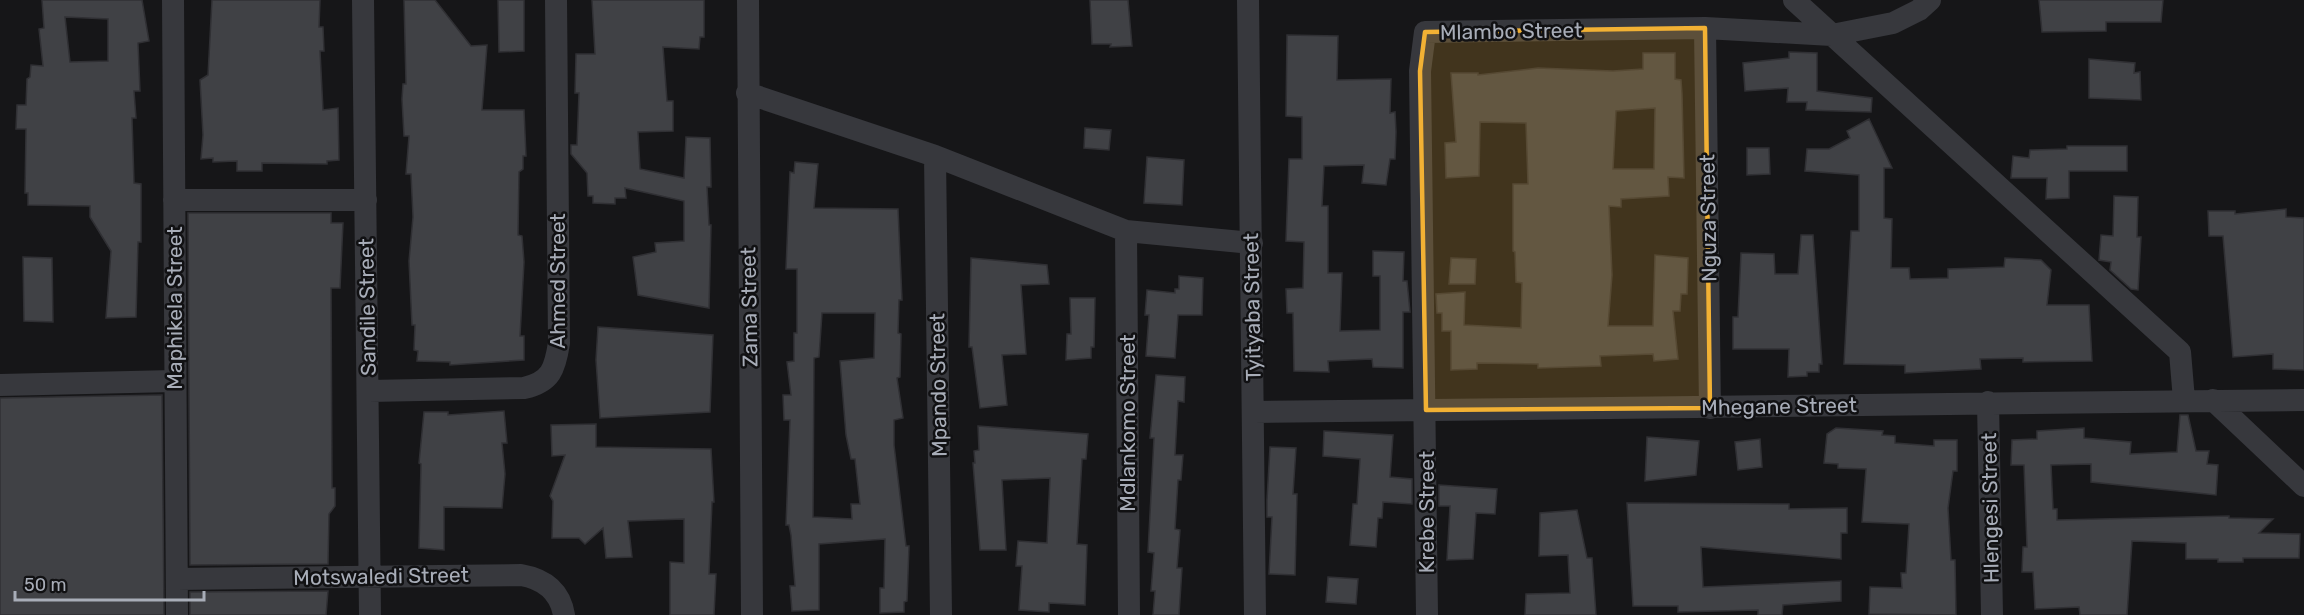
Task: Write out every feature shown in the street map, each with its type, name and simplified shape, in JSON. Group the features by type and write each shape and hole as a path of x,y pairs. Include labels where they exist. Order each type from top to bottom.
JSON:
{"street":[{"name":"Maphikela Street","path":"173,0 177,615"},
{"name":"Sandile Street","path":"363,0 370,615"},
{"name":"Ahmed Street","path":"369,391 524,388 540,384 549,376 556,361 559,343 556,0"},
{"name":"Zama Street","path":"748,0 752,615"},
{"name":"Tyityaba Street","path":"1248,0 1255,615"},
{"path":"1794,0 2180,351 2184,400"},
{"name":"Mlambo Street","path":"1426,410 1420,71 1425,32 1705,28 1832,35 1893,23 1919,10 1930,0"},
{"name":"Nguza Street","path":"1705,28 1710,408"},
{"path":"747,93 935,156 1126,231 1252,243"},
{"name":"Mpando Street","path":"935,156 941,615"},
{"path":"174,200 366,200"},
{"name":"Mdlankomo Street","path":"1126,231 1129,615"},
{"path":"0,386 174,381"},
{"path":"2213,400 2304,486"},
{"name":"Mhegane Street","path":"1254,412 2304,400"},
{"name":"Hlengesi Street","path":"1988,402 1992,615"},
{"name":"Krebe Street","path":"1426,410 1427,615"},
{"name":"Motswaledi Street","path":"177,579 521,575 537,578 557,594 564,615"}],"highlighted area":[{"path":"1705,28 1710,408 1426,410 1420,71 1425,32"}],"building":[{"path":"42,0 142,0 149,41 138,43 140,91 134,91 136,118 132,118 134,183 141,184 141,242 138,242 136,317 106,318 111,251 90,217 90,206 28,205 28,193 25,193 26,129 16,129 17,105 26,105 27,79 30,77 31,65 43,66 39,29 44,28","holes":["65,17 108,19 108,61 70,62"]},
{"path":"212,0 320,0 319,27 323,27 324,51 320,51 323,110 338,108 339,160 327,161 327,164 262,163 262,171 237,171 237,161 213,162 213,158 201,159 203,135 200,80 208,75"},
{"path":"404,0 435,0 471,46 487,45 482,110 524,110 526,156 523,156 523,169 519,172 518,235 522,236 524,262 520,336 524,336 524,360 450,365 450,362 417,361 418,351 414,350 415,325 412,325 409,261 413,217 411,174 406,174 409,136 404,136 402,99 403,84 406,84"},
{"path":"498,0 524,0 524,51 499,52"},
{"path":"592,0 704,0 704,37 700,37 699,49 663,47 667,101 673,101 673,131 638,132 640,169 684,178 686,137 710,138 711,187 707,187 709,225 711,225 709,308 638,295 633,257 656,252 655,243 684,241 684,201 625,188 626,198 615,198 615,204 593,203 593,196 588,196 587,173 571,154 571,145 577,145 579,93 575,93 576,54 595,54"},
{"path":"1090,0 1128,0 1132,46 1110,47 1111,44 1092,44"},
{"path":"2039,0 2163,0 2161,22 2106,22 2106,31 2042,32"},
{"path":"1287,35 1338,36 1337,80 1391,79 1390,113 1395,112 1395,159 1390,159 1386,185 1362,183 1364,165 1324,166 1322,206 1328,206 1328,273 1342,273 1340,331 1380,330 1380,276 1373,276 1373,251 1404,252 1403,281 1407,281 1410,312 1403,312 1403,368 1373,367 1372,359 1328,361 1329,372 1294,371 1293,313 1287,313 1286,289 1303,288 1304,242 1286,241 1289,159 1302,159 1302,117 1286,116"},
{"path":"1789,52 1817,53 1817,91 1872,98 1871,112 1806,110 1807,102 1787,102 1788,88 1745,91 1743,63 1789,58"},
{"path":"1643,53 1675,53 1675,79 1681,80 1684,178 1668,177 1669,196 1621,199 1621,207 1609,206 1612,275 1608,326 1653,326 1655,255 1688,258 1687,294 1681,294 1680,311 1673,311 1678,359 1654,361 1653,354 1600,356 1601,366 1538,368 1538,364 1477,363 1477,369 1451,370 1451,331 1442,331 1442,313 1437,313 1436,294 1465,292 1464,325 1521,328 1522,283 1516,282 1515,252 1513,251 1513,184 1528,184 1526,123 1480,122 1479,176 1446,178 1445,143 1456,142 1451,73 1478,73 1478,75 1538,68 1613,71 1643,69","holes":["1655,108 1654,169 1613,169 1616,111"]},
{"path":"2089,59 2135,63 2134,73 2140,72 2141,100 2089,98"},
{"path":"1869,119 1892,168 1884,168 1884,218 1892,219 1891,268 1909,268 1910,279 1948,278 1948,269 2004,267 2005,258 2041,260 2051,270 2047,305 2089,305 2092,361 2023,362 2023,358 1980,359 1981,369 1905,373 1905,365 1844,364 1851,231 1859,231 1859,175 1805,171 1807,149 1829,149 1850,138 1847,131"},
{"path":"1085,128 1111,130 1109,150 1084,148"},
{"path":"2067,146 2127,146 2127,171 2069,171 2069,198 2046,199 2047,178 2011,178 2013,156 2029,158 2030,150 2067,149"},
{"path":"1747,148 1769,148 1770,174 1747,175"},
{"path":"1147,157 1184,160 1182,205 1144,203"},
{"path":"795,162 818,164 814,208 898,209 902,300 899,300 900,377 897,378 903,418 894,420 894,445 906,546 909,546 907,601 904,602 904,612 880,613 880,588 884,588 885,539 819,544 819,610 792,611 790,586 795,586 791,535 789,525 786,525 790,420 784,420 783,395 791,395 787,362 794,361 794,333 797,333 797,269 786,269 790,172 794,173","holes":["822,313 875,313 874,358 840,361 846,435 851,459 855,459 860,504 851,504 852,519 813,517 814,358 819,357"]},
{"path":"2114,196 2138,197 2137,237 2141,237 2138,290 2131,289 2110,270 2111,262 2099,260 2101,235 2113,236"},
{"path":"2286,209 2286,217 2304,218 2304,370 2273,369 2273,354 2233,357 2223,236 2209,236 2208,211 2235,211 2235,214"},
{"path":"188,213 331,213 331,223 343,223 340,288 331,288 332,488 335,488 335,506 329,514 328,564 190,565"},
{"path":"1801,235 1813,235 1822,364 1819,364 1819,372 1807,372 1807,376 1788,377 1789,349 1733,349 1733,317 1738,317 1741,253 1774,254 1775,274 1798,274"},
{"path":"23,257 52,258 53,322 24,321"},
{"path":"971,258 1047,265 1049,284 1021,285 1026,354 1002,355 1007,405 980,408 972,347 969,347"},
{"path":"1451,258 1476,259 1475,284 1449,284"},
{"path":"1179,276 1203,278 1202,315 1178,315 1175,358 1146,356 1149,315 1145,315 1147,290 1175,293 1175,289 1179,289"},
{"path":"1070,298 1095,298 1094,347 1091,347 1091,358 1066,360 1067,334 1071,334"},
{"path":"598,327 713,335 710,412 600,418 596,360"},
{"path":"1156,375 1185,377 1184,402 1178,401 1175,455 1183,455 1181,480 1178,480 1175,529 1180,530 1177,568 1182,568 1179,615 1153,615 1155,591 1151,591 1154,553 1148,552 1154,438 1150,438"},
{"path":"162,395 164,615 0,615 0,398"},
{"path":"504,411 507,443 502,443 505,474 502,508 444,507 444,550 419,548 421,464 419,463 424,412 448,412 448,415"},
{"path":"2180,415 2188,415 2196,451 2209,451 2207,464 2218,465 2216,495 2091,482 2091,464 2051,465 2053,509 2057,509 2057,520 2229,516 2229,518 2273,519 2259,533 2300,534 2299,558 2243,558 2243,562 2186,559 2186,543 2132,541 2127,615 2080,615 2079,607 2035,609 2033,572 2022,572 2023,547 2027,547 2024,465 2011,465 2012,440 2037,439 2037,431 2084,428 2084,438 2131,442 2130,454 2177,452"},
{"path":"596,424 596,447 711,449 714,502 712,502 709,574 716,574 714,615 670,615 670,562 684,563 684,519 628,521 632,557 606,558 603,528 585,544 579,538 552,538 553,501 550,496 565,455 552,456 551,425"},
{"path":"978,426 1088,434 1086,459 1082,459 1077,544 1087,545 1085,605 1049,603 1049,612 1019,610 1022,566 1016,566 1018,541 1047,543 1050,478 1002,480 1006,550 980,550 973,463 975,463 974,451 979,450"},
{"path":"1836,428 1883,431 1882,435 1895,436 1895,443 1934,446 1934,440 1957,440 1957,471 1953,471 1948,508 1951,560 1955,560 1956,615 1869,614 1870,587 1902,588 1901,573 1906,573 1909,524 1862,522 1866,469 1838,468 1838,464 1824,463 1827,434"},
{"path":"1324,431 1393,435 1390,477 1412,479 1412,504 1383,502 1382,518 1378,518 1376,547 1350,545 1353,504 1357,504 1360,459 1323,456"},
{"path":"1647,437 1699,441 1696,475 1645,481"},
{"path":"1760,439 1762,467 1738,470 1735,442"},
{"path":"1270,447 1296,448 1293,494 1297,494 1295,575 1269,574 1272,517 1267,517 1267,500"},
{"path":"1439,485 1497,489 1495,514 1476,513 1473,559 1447,560 1450,506 1439,506"},
{"path":"1627,503 1789,504 1789,509 1847,508 1847,533 1841,533 1841,559 1701,547 1703,587 1841,581 1841,601 1783,605 1782,615 1758,615 1758,610 1678,612 1678,606 1633,606"},
{"path":"1577,510 1587,558 1592,558 1596,615 1525,615 1526,594 1570,593 1568,555 1539,556 1540,513"},
{"path":"1328,577 1358,579 1356,604 1326,602"},
{"path":"328,591 326,615 190,615 190,592"}]}
